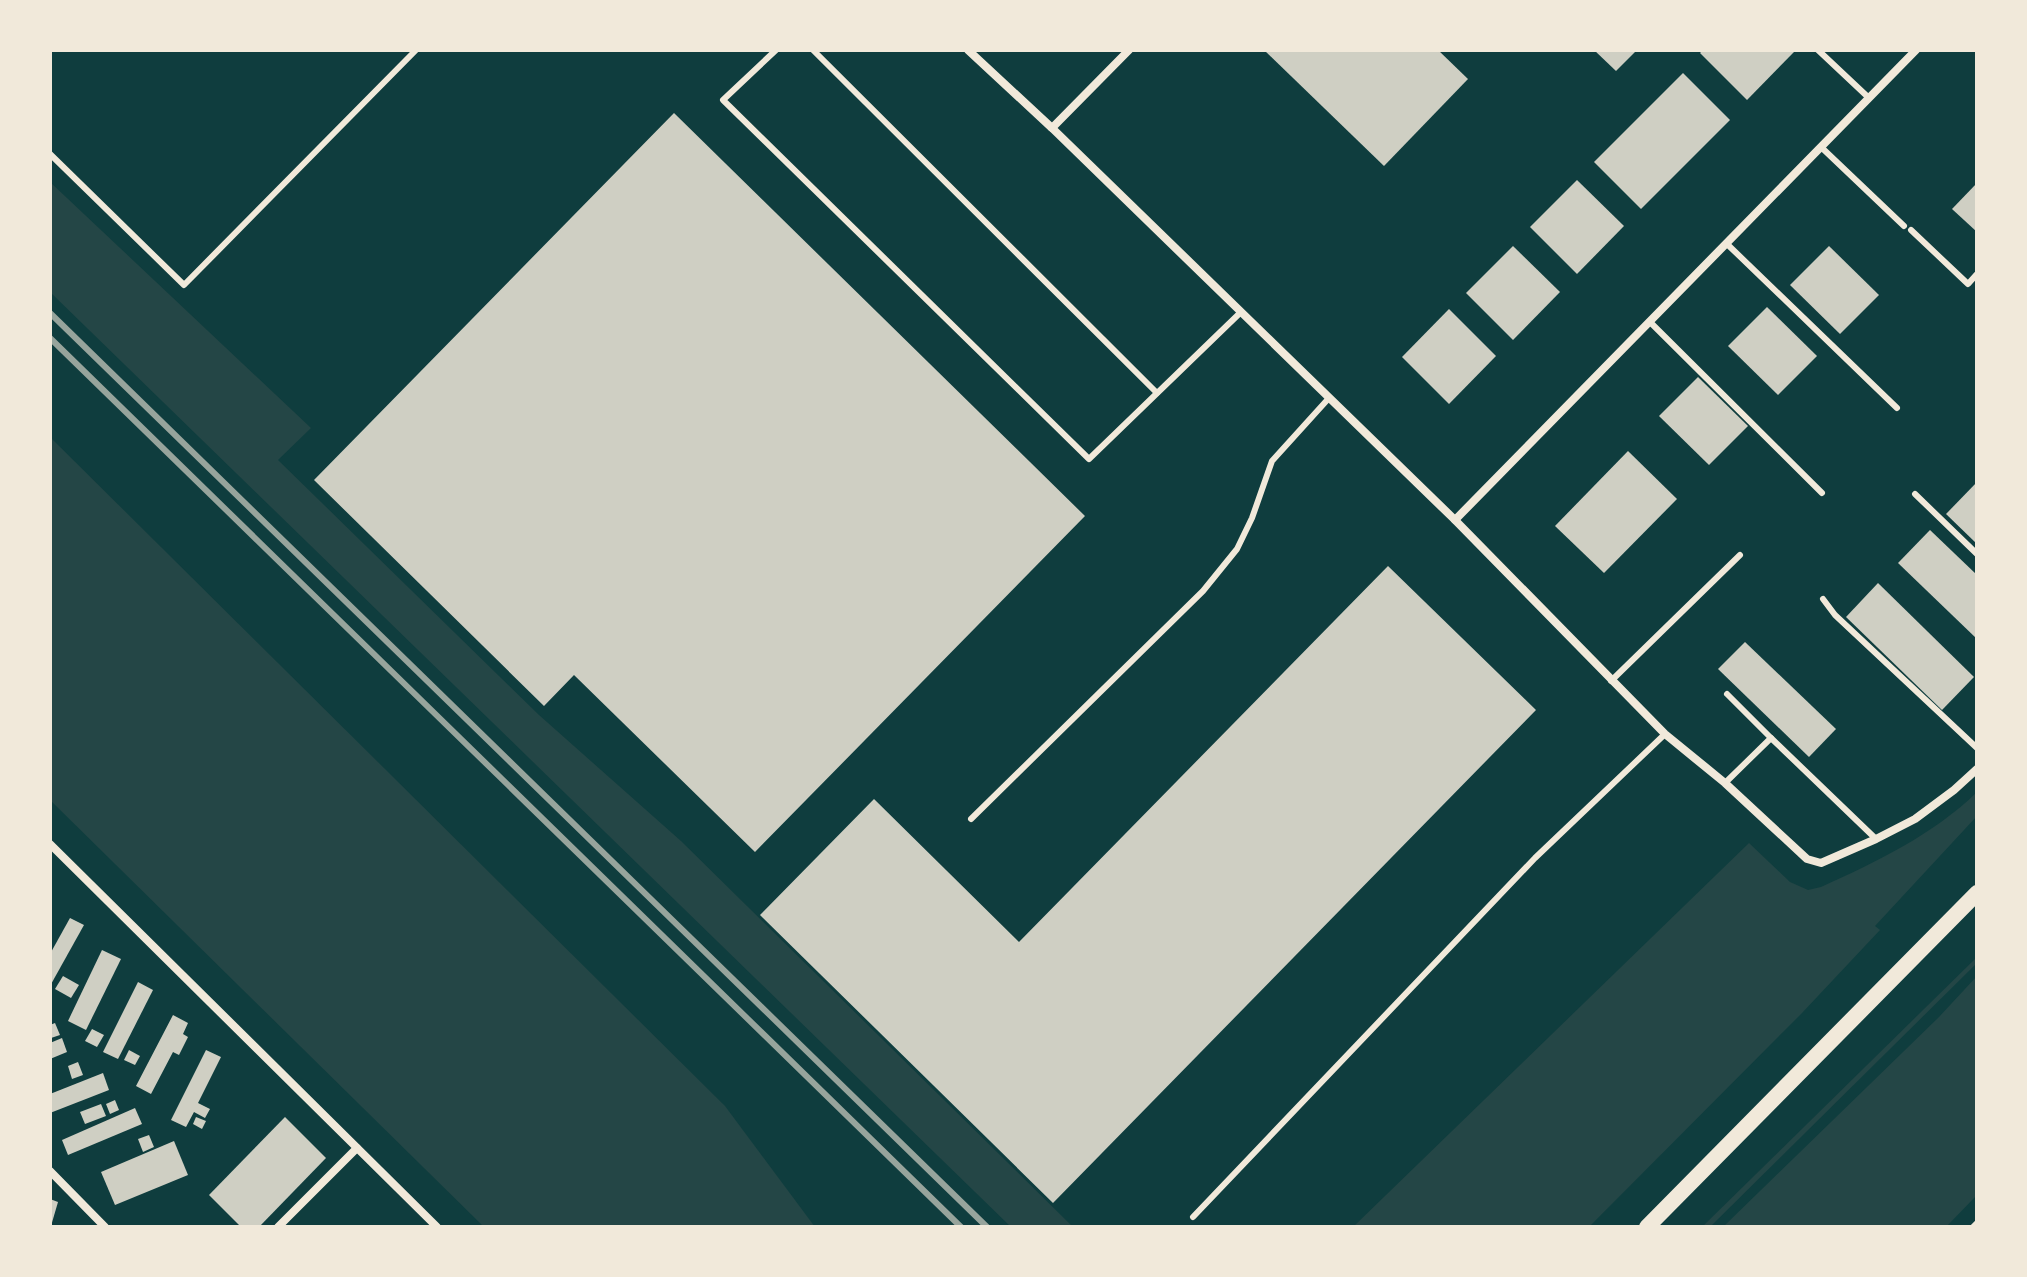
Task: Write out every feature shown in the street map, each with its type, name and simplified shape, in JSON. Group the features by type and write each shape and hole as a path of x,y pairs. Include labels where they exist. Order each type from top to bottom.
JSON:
{"main road":[{"path":"1647,1227 1977,893"}],"street":[{"path":"968,50 1455,520 1665,734 1725,783 1807,859 1821,863 1876,839 1925,812 1977,769"},
{"path":"1052,128 1129,50"},
{"path":"1455,520 1916,50"},
{"path":"50,844 437,1227"},
{"path":"278,1227 357,1148"},
{"path":"50,1171 105,1227"}],"lane":[{"path":"50,154 184,285 416,50"},
{"path":"776,50 723,100 1089,459 1241,312"},
{"path":"813,50 1157,393"},
{"path":"1818,50 1869,98"},
{"path":"1821,147 1968,284 1977,274"},
{"path":"1727,244 1897,408"},
{"path":"1650,322 1822,493"},
{"path":"971,819 1203,591 1237,549 1252,518 1272,461 1329,398"},
{"path":"1915,494 1977,554"},
{"path":"1611,681 1740,555"},
{"path":"1823,599 1835,615 1977,748"},
{"path":"1727,694 1876,839"},
{"path":"1193,1217 1535,858 1665,734"},
{"path":"1725,783 1771,738"}],"shaded area":[{"path":"50,182 311,428 278,460 539,715 681,841 1073,1227 1011,1227 50,292"},
{"path":"50,437 725,1106 815,1227 484,1227 50,800"},
{"path":"1977,792 1977,816 1875,926 1880,930 1589,1227 1353,1227 1749,843 1790,882 1808,890 1842,878 1903,846 1942,821"},
{"path":"1977,957 1977,963 1710,1227 1702,1227"},
{"path":"1977,976 1977,1195 1946,1227 1723,1227 1939,1017"}],"building":[{"path":"1264,50 1438,50 1468,79 1384,166"},
{"path":"1594,50 1637,50 1616,71"},
{"path":"1703,50 1794,52 1747,100 1700,53"},
{"path":"1683,73 1730,120 1641,209 1594,162"},
{"path":"674,113 1085,516 755,852 574,675 544,706 314,480"},
{"path":"1577,180 1624,226 1577,274 1530,227"},
{"path":"1977,183 1977,232 1952,209"},
{"path":"1513,246 1560,292 1513,340 1466,293"},
{"path":"1829,246 1879,295 1840,334 1790,285"},
{"path":"1767,307 1817,356 1778,395 1728,346"},
{"path":"1449,309 1496,356 1449,404 1402,357"},
{"path":"1698,377 1748,426 1709,465 1659,416"},
{"path":"1628,451 1677,499 1604,573 1555,526"},
{"path":"1977,482 1977,544 1946,514"},
{"path":"1930,530 1977,575 1977,639 1898,563"},
{"path":"1388,566 1536,710 1053,1203 760,915 874,799 1019,942"},
{"path":"1878,583 1974,677 1942,710 1846,617"},
{"path":"1745,642 1836,729 1809,757 1718,669"},
{"path":"70,918 84,925 50,986 50,954"},
{"path":"102,950 121,959 86,1030 68,1021"},
{"path":"63,976 79,985 71,998 55,989"},
{"path":"138,982 153,990 118,1059 103,1052"},
{"path":"173,1015 188,1023 183,1034 188,1037 179,1055 173,1052 151,1094 136,1086"},
{"path":"55,1023 60,1035 51,1038 50,1025"},
{"path":"92,1029 104,1035 97,1047 85,1041"},
{"path":"62,1038 67,1052 50,1059 50,1043"},
{"path":"129,1050 140,1056 135,1065 124,1060"},
{"path":"206,1050 221,1057 198,1103 210,1109 205,1118 194,1112 186,1127 171,1120"},
{"path":"78,1062 83,1075 72,1079 68,1066"},
{"path":"103,1073 109,1090 50,1113 50,1094"},
{"path":"115,1100 119,1110 110,1114 106,1104"},
{"path":"101,1104 106,1116 85,1124 80,1112"},
{"path":"135,1108 142,1124 68,1155 62,1140"},
{"path":"196,1117 206,1121 202,1129 193,1124"},
{"path":"285,1117 326,1158 259,1227 241,1227 209,1195"},
{"path":"149,1135 154,1147 143,1152 138,1139"},
{"path":"174,1141 188,1175 115,1205 101,1172"},
{"path":"50,1199 58,1202 51,1226 50,1225"}],"railway":[{"path":"50,313 987,1227"},
{"path":"50,338 961,1227"}]}
